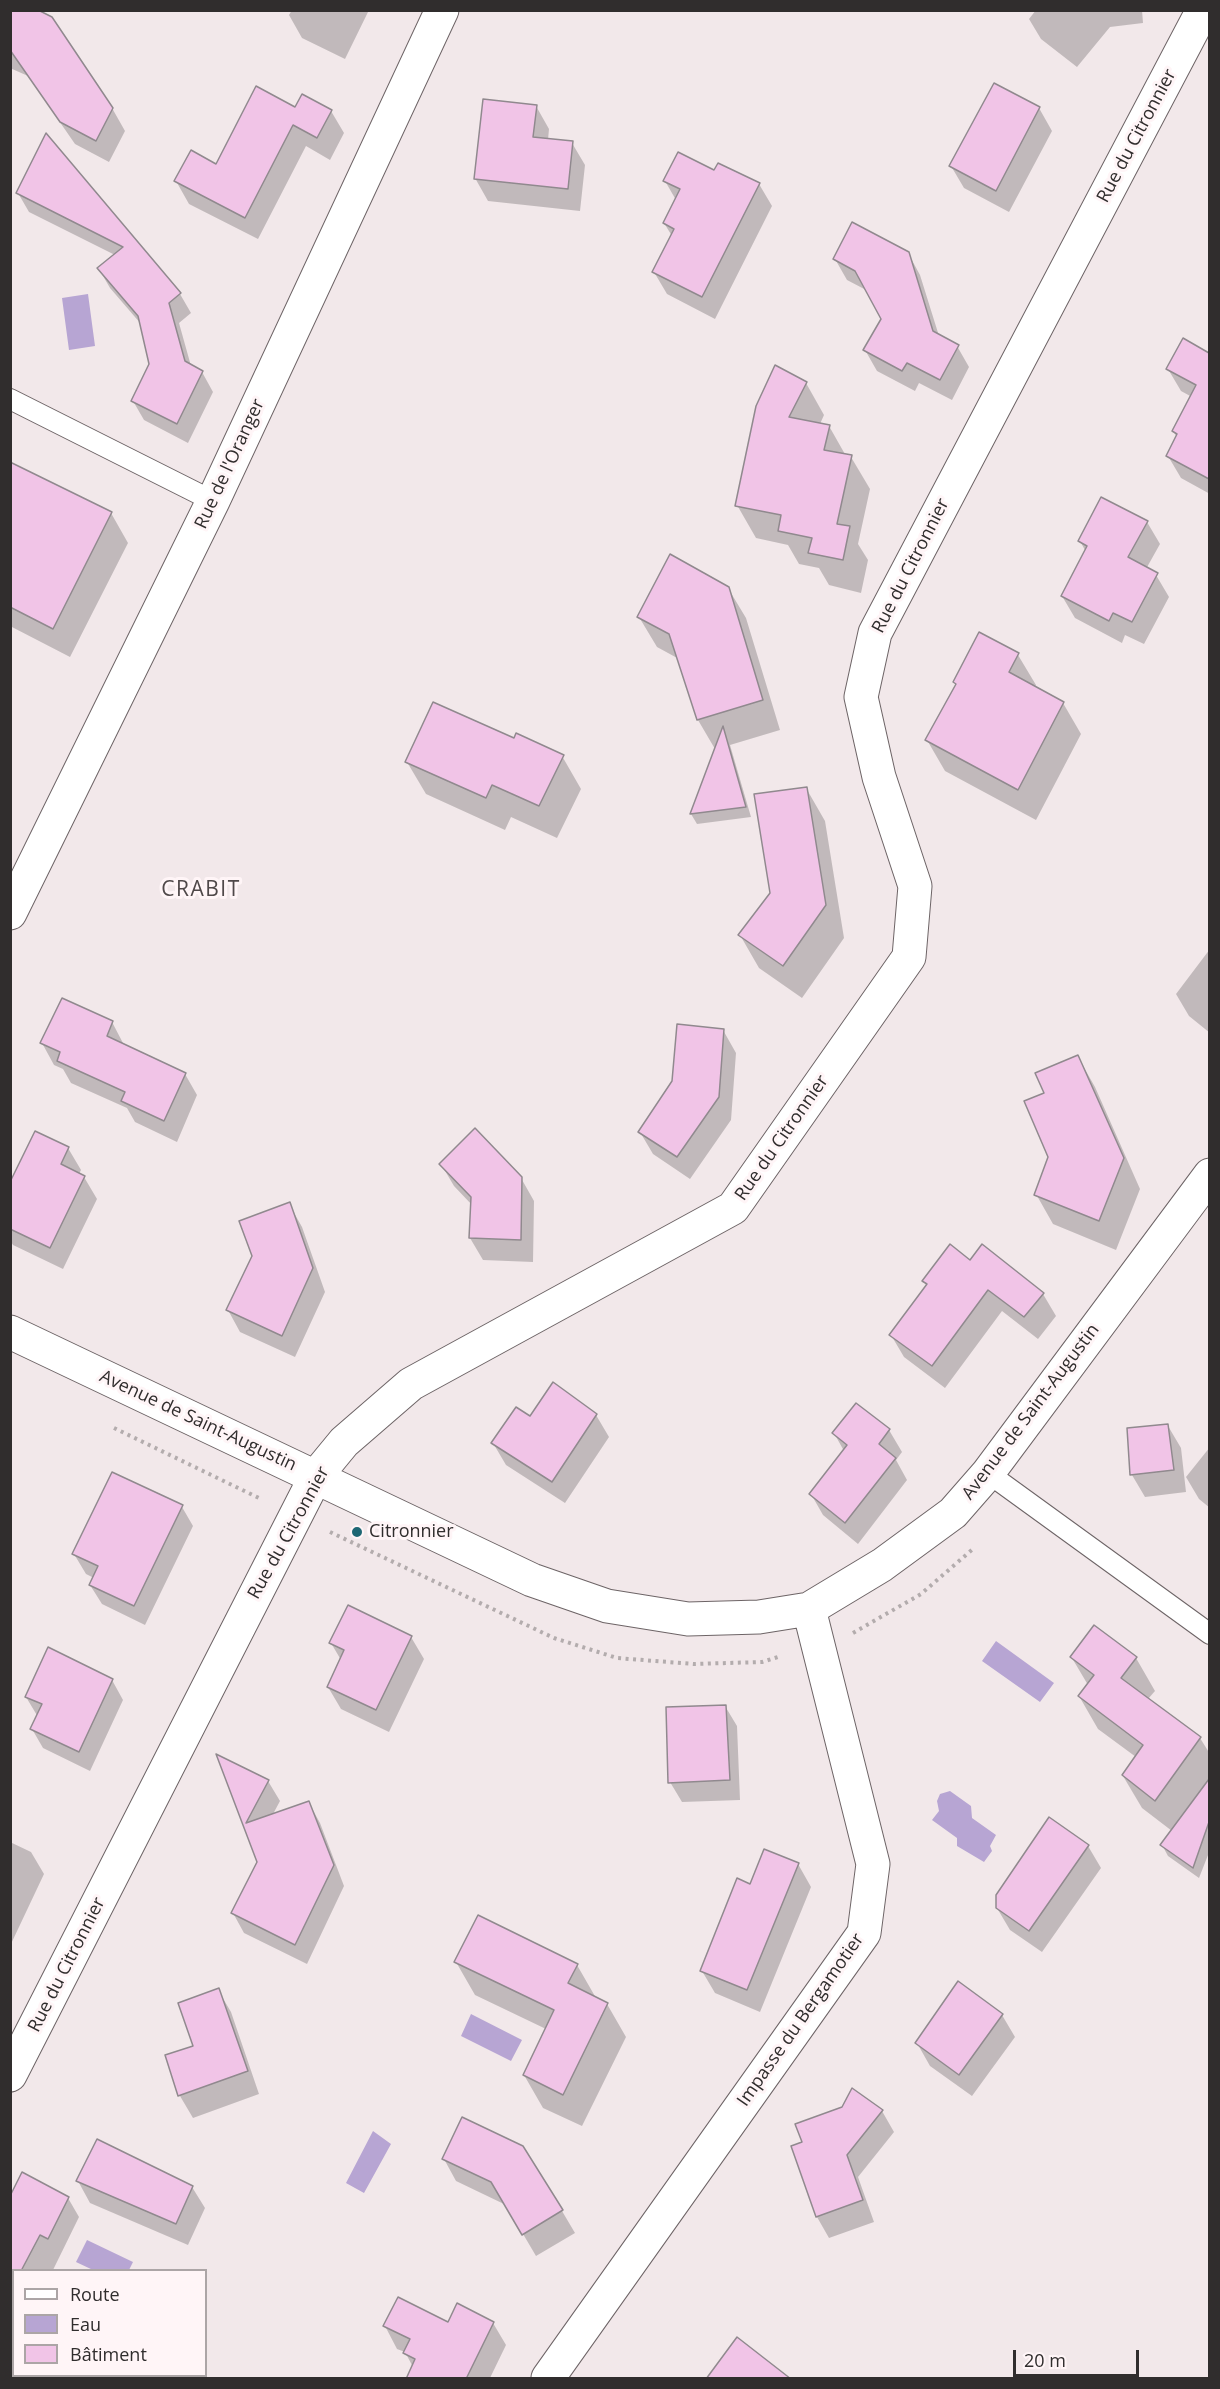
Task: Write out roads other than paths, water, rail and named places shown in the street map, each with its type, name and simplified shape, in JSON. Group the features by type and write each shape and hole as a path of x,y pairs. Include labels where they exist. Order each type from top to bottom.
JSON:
{"street":[{"name":"Rue de l'Oranger","path":"10,913 213,501 442,10"},
{"name":"Rue du Citronnier","path":"10,2075 316,1476 344,1442 411,1384 733,1208 909,957 915,886 879,777 861,697 874,633 1203,10"},
{"name":"Avenue de Saint-Augustin","path":"10,1332 532,1580 607,1606 688,1619 759,1617 809,1609 882,1565 953,1513 988,1473 1209,1175"},
{"name":"Impasse du Bergamotier","path":"548,2379 864,1933 873,1864 809,1609"}],"lane":[{"path":"10,399 213,501"},
{"path":"988,1473 1209,1634"}],"water":[{"path":"88,294 95,346 69,350 62,298"},
{"path":"996,1641 1054,1683 1040,1702 982,1661"},
{"path":"950,1791 971,1806 972,1818 996,1835 990,1846 992,1851 984,1862 957,1846 957,1838 932,1820 939,1811 937,1801 940,1794"},
{"path":"471,2014 522,2040 511,2061 461,2036"},
{"path":"373,2131 391,2144 364,2193 346,2183"},
{"path":"87,2240 133,2262 130,2269 91,2269 76,2262"}],"place":[{"name":"Citronnier","path":"357,1532"}],"district":[{"name":"CRABIT","path":"201,890"}]}
